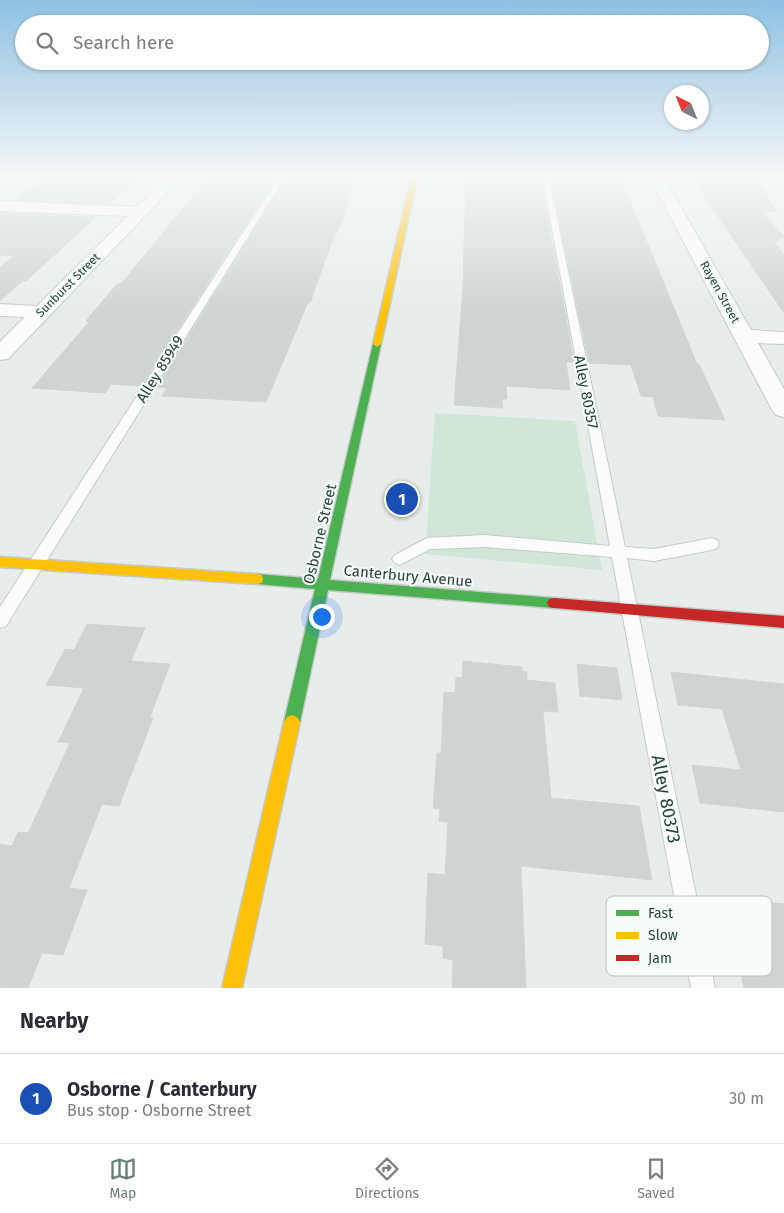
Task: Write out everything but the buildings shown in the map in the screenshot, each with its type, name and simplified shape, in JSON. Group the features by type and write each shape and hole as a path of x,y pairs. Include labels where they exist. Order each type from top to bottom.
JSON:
{"main road":[{"name":"Osborne Street","path":"232,988 405,220"},
{"name":"Canterbury Avenue","path":"0,562 324,584 784,622"}],"street":[{"name":"Sunburst Street","path":"0,354 132,220"},
{"name":"Rayen Street","path":"680,220 784,410"},
{"path":"0,310 41,312"},
{"path":"744,336 784,338"}],"lane":[{"name":"Alley 85949","path":"35,564 255,220"},
{"name":"Alley 80357","path":"553,220 629,610"},
{"path":"400,559 427,544 485,541 654,555 712,544"},
{"path":"0,621 35,564"},
{"name":"Alley 80373","path":"629,610 685,896"}],"green space":[{"path":"435,413 575,421 602,570 425,554"}],"traffic: fast":[{"path":"292,722 377,344"},
{"path":"257,579 554,603"}],"traffic: slow":[{"path":"377,344 405,220"},
{"path":"0,562 257,579"},
{"path":"232,988 292,722"}],"traffic: jam":[{"path":"554,603 784,622"}],"place":[{"name":"Osborne / Canterbury","path":"402,499"}]}
